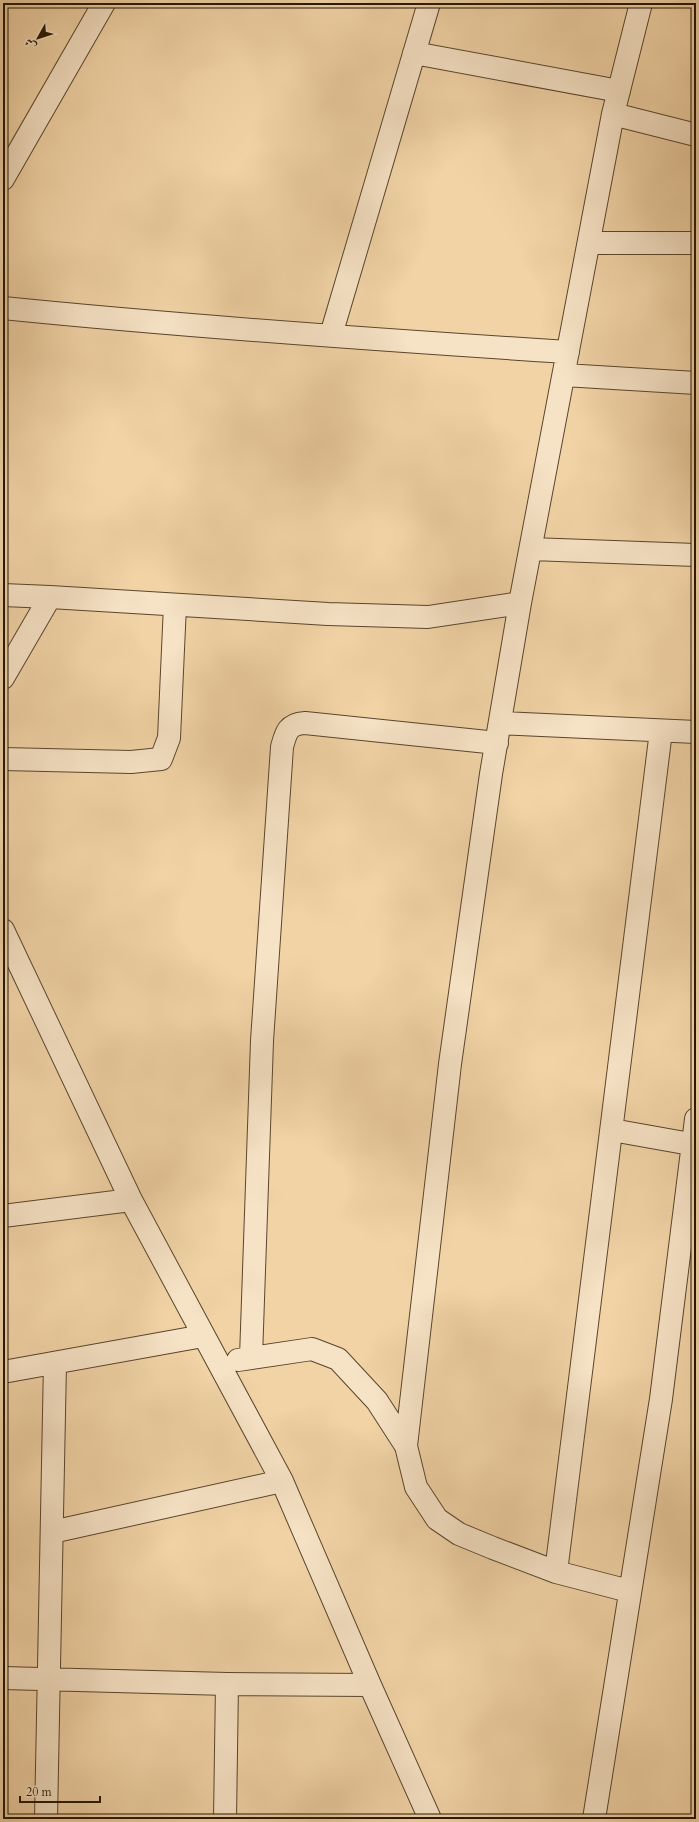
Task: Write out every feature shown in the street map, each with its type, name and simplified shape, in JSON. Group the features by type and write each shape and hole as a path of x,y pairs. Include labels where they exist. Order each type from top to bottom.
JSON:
{"street":[{"path":"3,179 104,3"},
{"path":"331,335 429,3"},
{"path":"406,1446 450,1064 499,733 520,603 532,549 613,114 641,3"},
{"path":"414,53 619,91"},
{"path":"613,114 696,135"},
{"path":"589,243 696,243"},
{"path":"3,308 331,335 568,352"},
{"path":"564,375 696,383"},
{"path":"532,549 696,555"},
{"path":"3,596 50,597 328,614 428,617 520,603"},
{"path":"3,678 50,597"},
{"path":"3,760 131,762 161,759 169,738 175,604"},
{"path":"251,1357 262,1041 282,747 290,727 296,724 305,723 499,733 696,732"},
{"path":"556,1572 661,731"},
{"path":"3,930 131,1200 282,1481 370,1685 430,1819"},
{"path":"594,1819 661,1399 694,1145 696,1118"},
{"path":"612,1130 694,1145"},
{"path":"3,1216 131,1200"},
{"path":"3,1372 203,1336"},
{"path":"219,1364 251,1357 312,1349 338,1359 377,1402 406,1446 416,1487 437,1519 459,1534 556,1572 629,1592"},
{"path":"46,1819 55,1363"},
{"path":"52,1532 282,1481"},
{"path":"3,1678 227,1684 370,1685"},
{"path":"225,1819 227,1684"}]}
